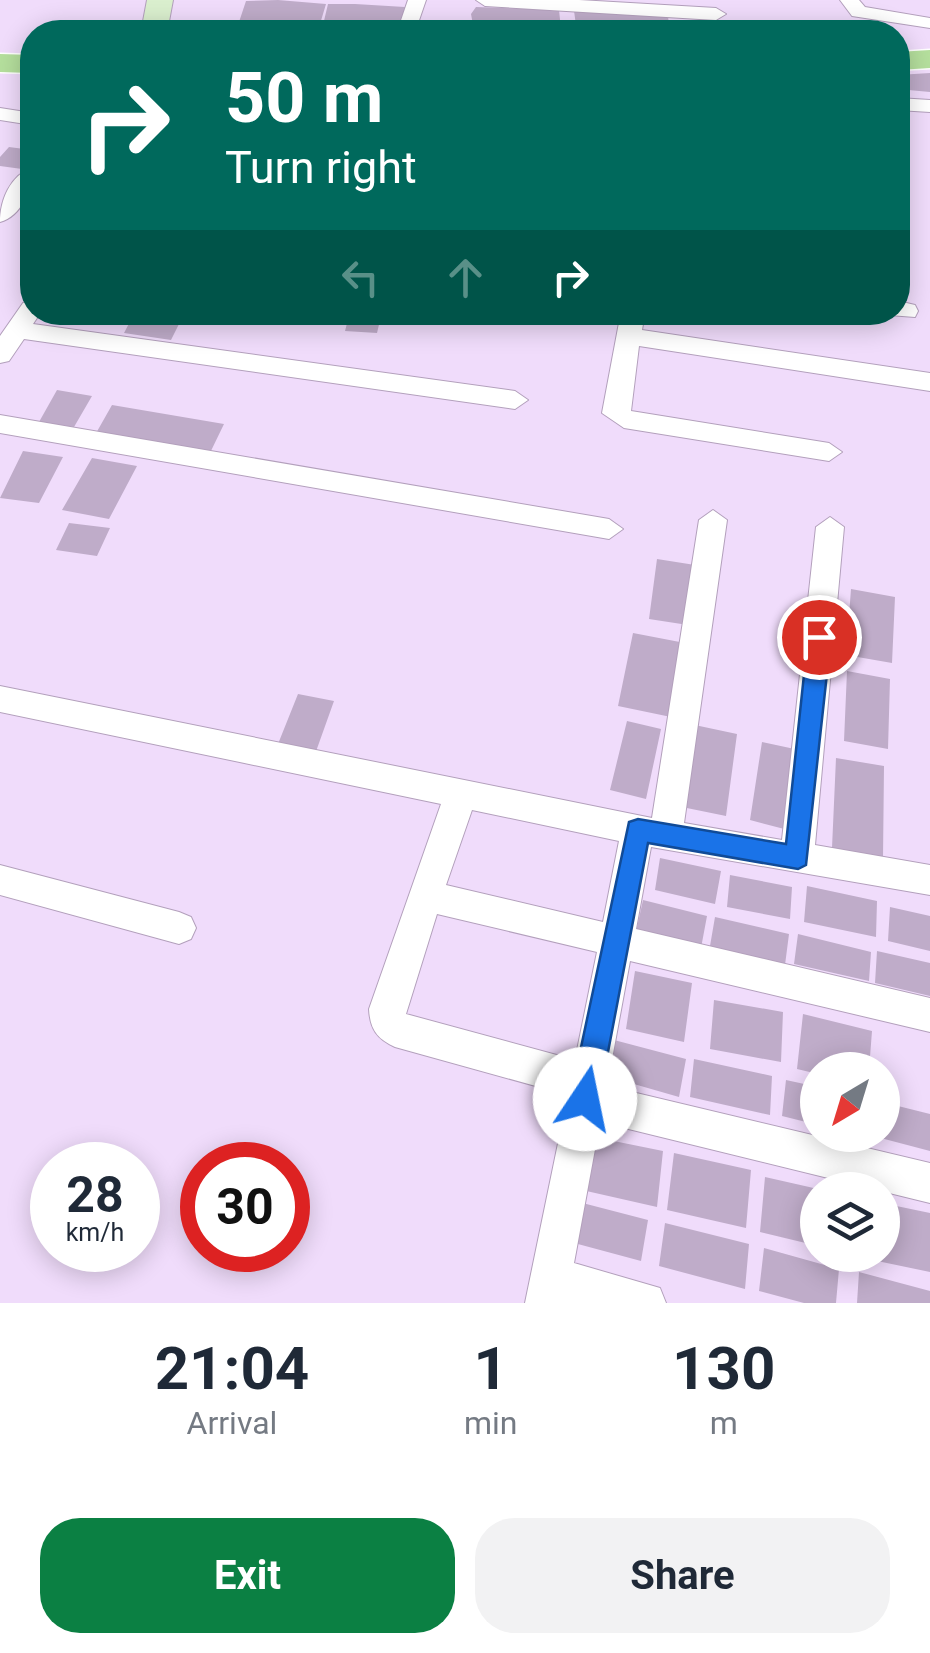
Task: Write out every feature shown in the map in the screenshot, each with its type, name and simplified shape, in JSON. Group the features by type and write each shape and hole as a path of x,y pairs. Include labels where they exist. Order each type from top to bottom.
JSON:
{"street":[{"path":"485,0 712,16"},
{"path":"849,0 860,12 876,20"},
{"path":"0,216 20,190"},
{"path":"0,356 21,325"},
{"path":"61,325 515,400"},
{"path":"631,325 613,406 624,418 829,452"},
{"path":"636,325 930,382"},
{"path":"0,424 609,529"},
{"path":"646,1303 549,1290 615,941 652,832 714,520"},
{"path":"798,857 830,527"},
{"path":"0,700 652,832 930,880"},
{"path":"461,792 387,1009 391,1026 586,1090 930,1183"},
{"path":"0,880 180,928"},
{"path":"426,896 930,1015"}],"building":[{"path":"246,1 326,4 321,20 240,20"},
{"path":"328,4 405,7 403,20 324,20"},
{"path":"476,7 559,10 560,20 472,20"},
{"path":"574,11 668,15 668,20 575,20"},
{"path":"930,73 930,92 910,90 910,74"},
{"path":"9,147 20,148 20,169 0,166 0,157"},
{"path":"128,325 178,325 171,340 124,333"},
{"path":"347,325 379,325 377,333 345,331"},
{"path":"57,390 92,396 74,427 39,422"},
{"path":"112,405 224,424 209,455 95,435"},
{"path":"23,451 63,457 39,503 0,498"},
{"path":"92,458 137,466 109,519 62,510"},
{"path":"69,523 110,528 97,556 56,550"},
{"path":"657,559 695,565 688,625 649,619"},
{"path":"851,589 895,597 892,663 846,655"},
{"path":"633,633 685,643 671,717 618,706"},
{"path":"847,671 890,679 888,749 844,741"},
{"path":"298,694 334,701 314,757 276,749"},
{"path":"627,721 661,729 646,799 610,790"},
{"path":"690,724 737,734 726,816 677,806"},
{"path":"762,742 804,751 792,831 750,820"},
{"path":"836,758 884,766 883,858 832,848"},
{"path":"660,858 721,871 715,904 655,890"},
{"path":"730,875 792,887 790,919 727,907"},
{"path":"807,886 877,901 876,937 804,922"},
{"path":"643,900 707,916 701,948 636,932"},
{"path":"890,907 930,916 930,951 888,941"},
{"path":"715,917 789,934 785,965 710,946"},
{"path":"798,934 871,952 869,981 794,964"},
{"path":"877,951 930,963 930,996 875,983"},
{"path":"635,971 692,983 684,1042 626,1029"},
{"path":"714,1000 783,1012 781,1062 710,1049"},
{"path":"803,1014 872,1031 870,1052 800,1052 800,1070 797,1069"},
{"path":"614,1040 686,1059 679,1097 606,1076"},
{"path":"694,1059 772,1076 770,1115 690,1097"},
{"path":"786,1080 800,1083 800,1120 782,1116"},
{"path":"900,1106 930,1114 930,1151 900,1143"},
{"path":"589,1136 663,1151 657,1207 582,1190"},
{"path":"674,1153 751,1170 746,1228 667,1210"},
{"path":"765,1177 800,1185 800,1242 760,1232"},
{"path":"571,1200 648,1220 641,1261 563,1240"},
{"path":"900,1207 930,1213 930,1272 900,1266"},
{"path":"665,1223 749,1244 745,1289 659,1266"},
{"path":"764,1248 800,1258 800,1272 839,1272 836,1303 804,1303 759,1291"},
{"path":"859,1272 930,1291 930,1303 857,1303"}],"route":[{"path":"585,1099 638,830 798,857 819,637"}]}
